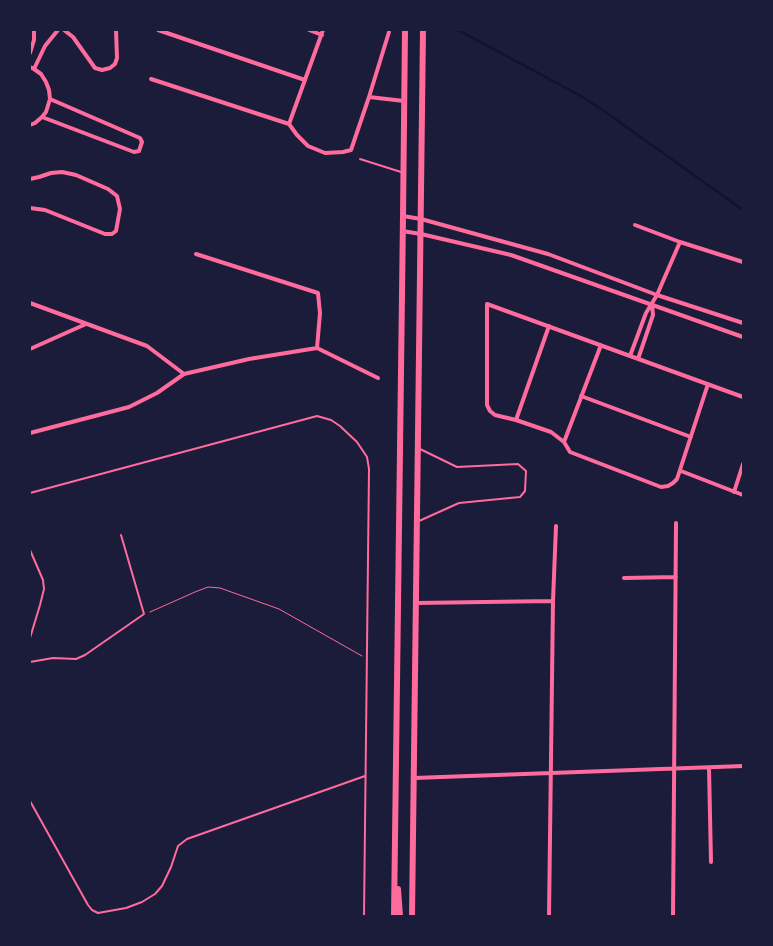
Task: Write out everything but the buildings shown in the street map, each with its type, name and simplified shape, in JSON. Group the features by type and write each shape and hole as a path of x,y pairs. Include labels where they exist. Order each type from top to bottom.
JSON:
{"main road":[{"path":"394,916 405,30"},
{"path":"412,916 423,30"},
{"path":"394,871 400,916"}],"street":[{"path":"30,53 34,40 34,30"},
{"path":"30,125 42,117 50,99 46,82 41,74 32,68 45,46 58,30"},
{"path":"64,30 73,37 95,68 102,70 110,68 115,64 117,58 116,30"},
{"path":"158,30 305,80"},
{"path":"289,124 322,32 309,30"},
{"path":"150,79 289,124 308,146 325,152 343,152 350,150 389,32"},
{"path":"369,97 404,101"},
{"path":"42,117 134,152 139,151 142,142 140,138 50,99"},
{"path":"30,179 50,172 76,175 108,189 117,196 120,209 116,231 112,234 105,234 45,210 30,208"},
{"path":"403,216 421,219 548,254 658,295 743,323"},
{"path":"635,225 743,262"},
{"path":"402,231 511,255 743,337"},
{"path":"630,356 646,313 658,295 680,242"},
{"path":"196,254 318,293 320,313 318,348"},
{"path":"30,303 147,346 184,374"},
{"path":"708,384 681,471 674,483 661,487 570,452 564,442 551,432 495,415 490,411 487,405 487,304 549,326 638,359 708,384 743,397"},
{"path":"638,359 653,315 652,304"},
{"path":"30,349 86,324"},
{"path":"516,420 549,326"},
{"path":"564,442 601,345"},
{"path":"30,432 129,407 157,393 184,374 249,359 318,348 378,378"},
{"path":"581,396 691,437"},
{"path":"734,492 743,464"},
{"path":"681,471 743,495"},
{"path":"673,916 676,523"},
{"path":"549,916 553,601 556,526"},
{"path":"624,578 676,577"},
{"path":"416,603 553,601"},
{"path":"414,778 743,766"},
{"path":"709,768 711,862"}],"lane":[{"path":"360,158 404,172"},
{"path":"30,493 317,416 331,420 357,442 367,457 369,470 364,916"},
{"path":"417,522 459,503 520,497 525,491 526,471 518,464 458,467 418,448"},
{"path":"30,662 54,658 76,658 86,655 144,614 120,535"},
{"path":"30,550 43,580 44,589 30,638"},
{"path":"30,801 88,905 98,913 126,908 142,902 155,894 165,880 178,846 187,839 366,776"}],"path":[{"path":"144,614 208,587 220,588 278,609 367,659"}],"waterway":[{"path":"458,30 581,96 743,210"}]}
